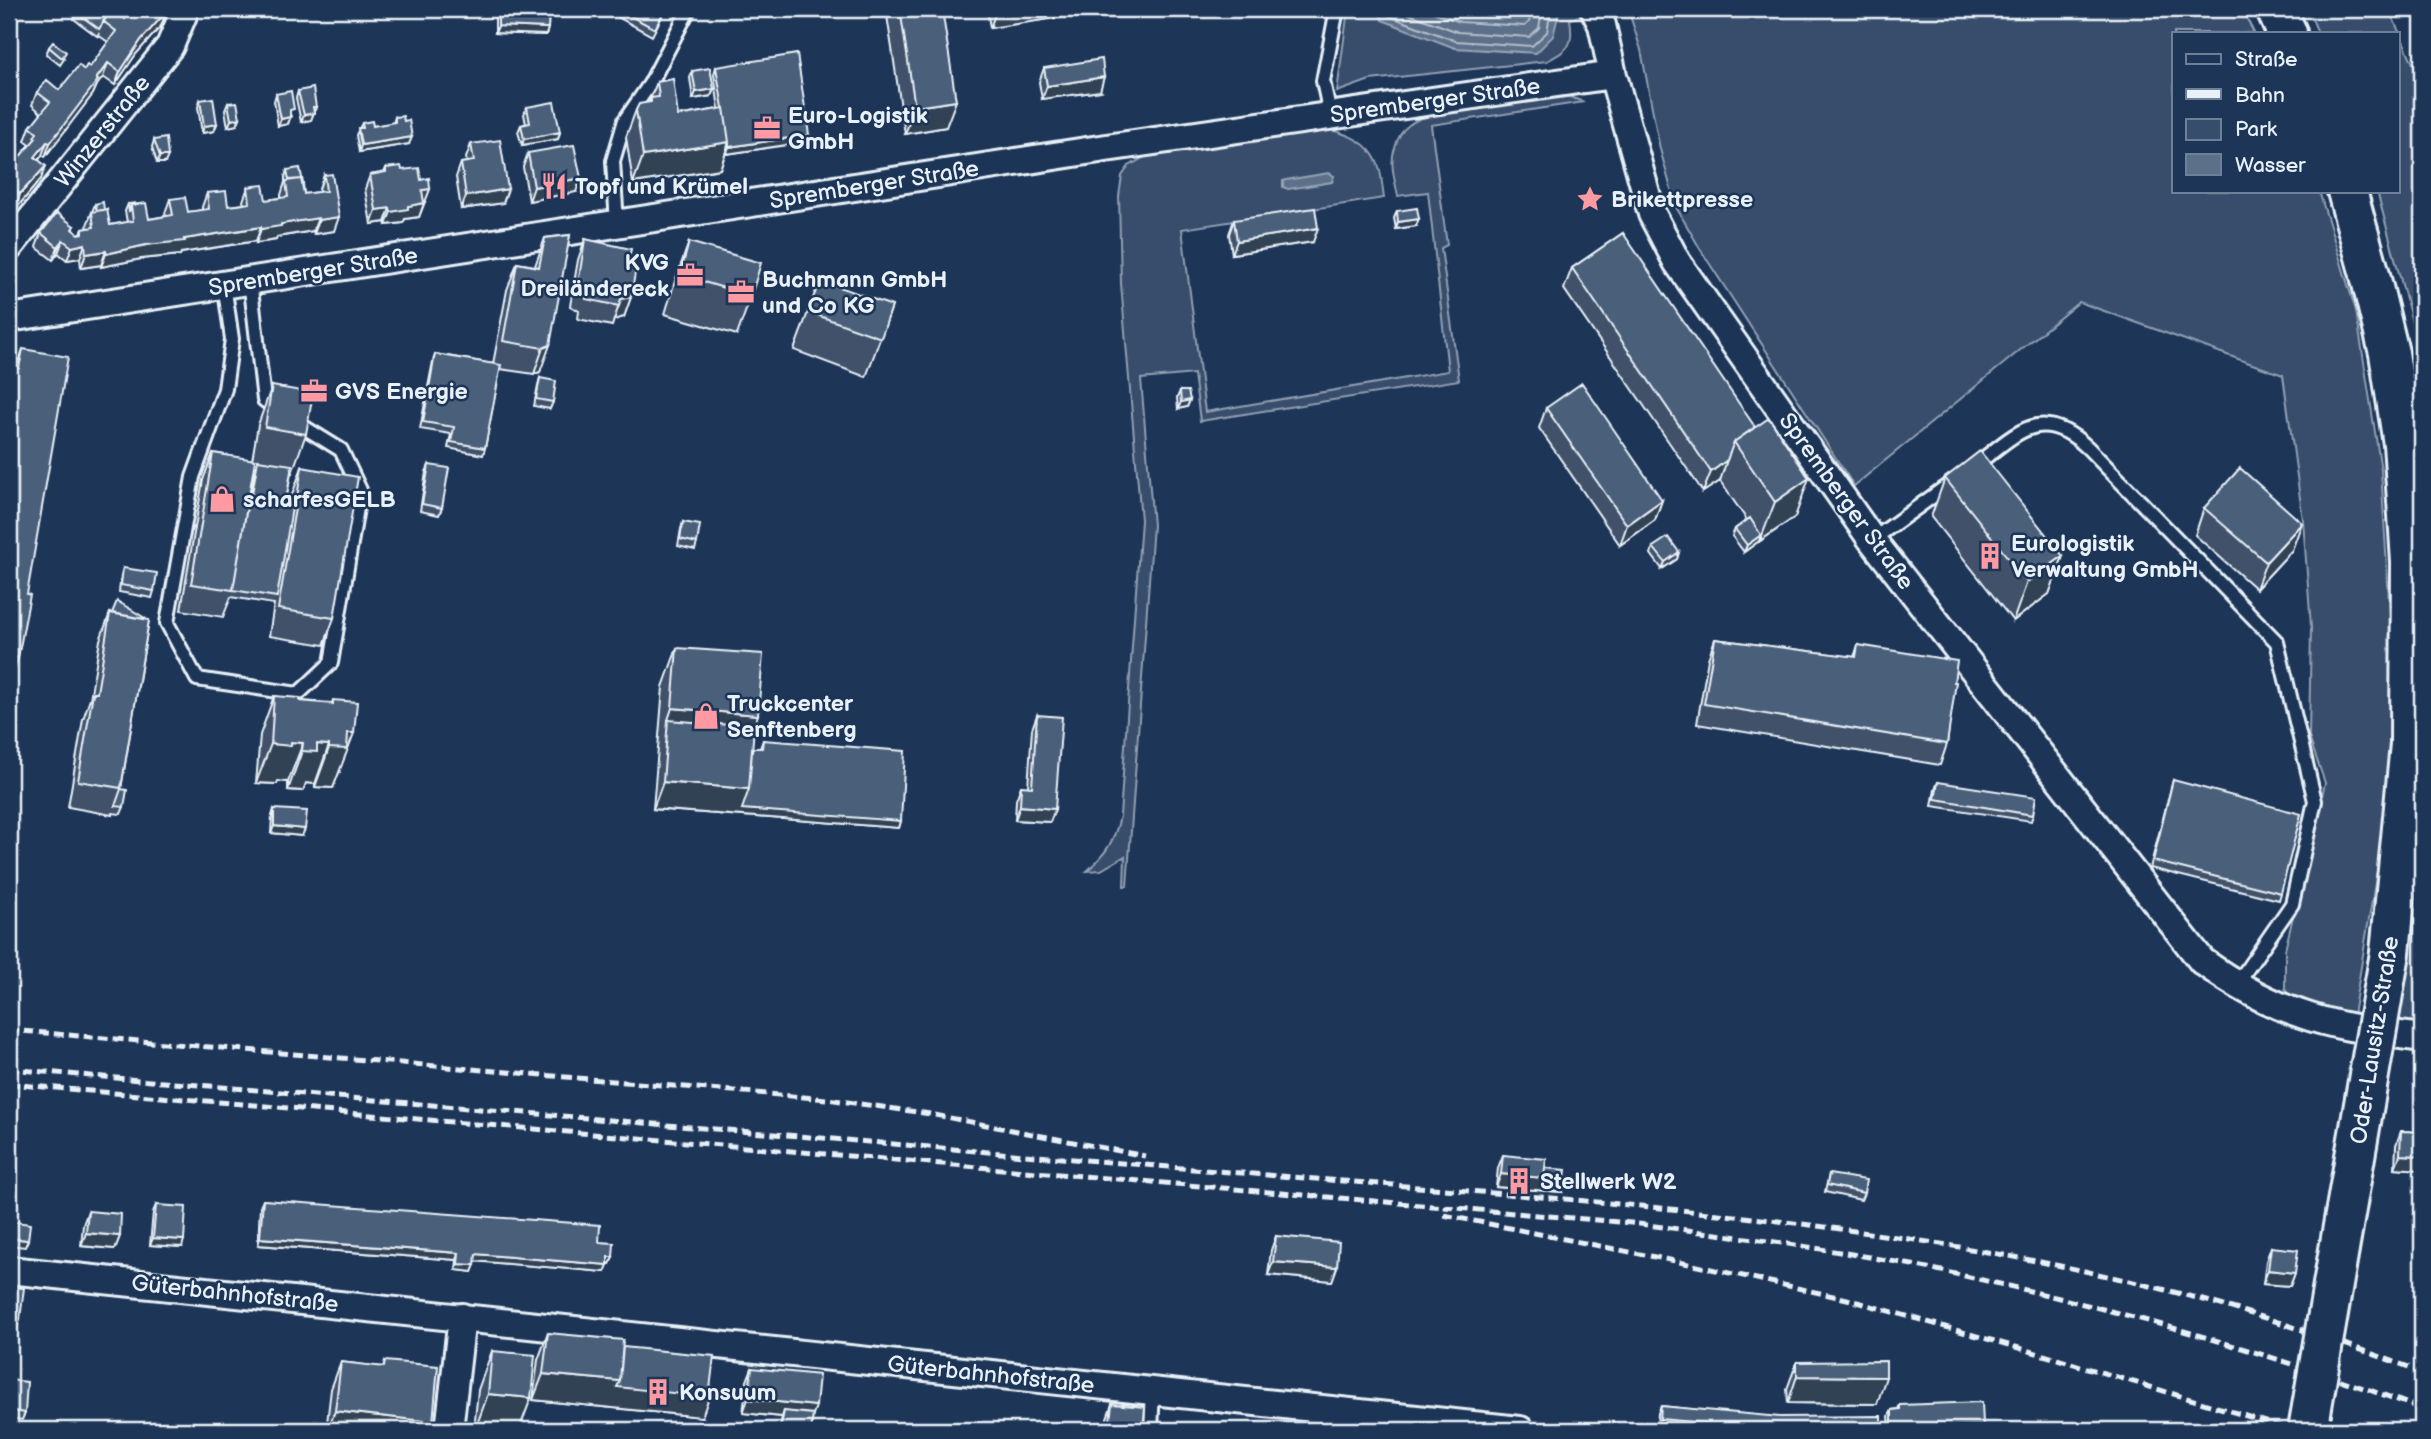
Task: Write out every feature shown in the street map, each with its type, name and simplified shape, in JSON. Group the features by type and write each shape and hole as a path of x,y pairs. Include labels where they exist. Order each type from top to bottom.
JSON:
{"highway":[{"path":"2276,9 2287,32"},
{"name":"Oder-Lausitz-Straße","path":"2308,1430 2390,953 2410,744 2410,551 2403,444 2389,353 2347,192"}],"street":[{"name":"Winzerstraße","path":"9,247 170,46 183,9"},
{"path":"1594,9 1602,25 1613,75"},
{"name":"Spremberger Straße","path":"9,318 1330,114 1613,75 1652,214 1677,262 1872,540 2202,961 2236,985 2301,1014 2422,1038"},
{"name":"Güterbahnhofstraße","path":"9,1270 1520,1430"},
{"path":"449,1430 462,1317"}],"lane":[{"path":"617,225 613,160 625,121 650,84 689,9"},
{"path":"1330,114 1323,81 1337,9"},
{"path":"224,284 232,339 225,389 193,477 167,622 197,679 298,694 331,663 360,490 341,450 264,400 250,280"},
{"path":"1872,540 2022,430 2054,425 2073,434 2088,448 2277,642 2315,801 2292,904 2236,985"},
{"path":"1151,1430 1153,1391"}],"green space":[{"path":"1348,9 1603,9 1570,19 1569,45 1547,61 1370,80 1337,92"},
{"path":"1628,9 2242,9 2254,32 2172,32 2172,192 2319,192 2356,311 2381,470 2394,684 2388,805 2353,1015 2290,999 2285,988 2285,950 2325,783 2309,737 2311,627 2303,520 2283,375 2079,302 1854,486 1702,252 1676,207 1660,149 1641,50"},
{"path":"2308,9 2389,9 2399,32 2318,32"},
{"path":"2400,34 2422,84 2422,387 2412,322 2377,192 2400,192"},
{"path":"1567,96 1584,102 1431,125 1447,245 1441,248 1459,380 1200,421 1194,374 1141,379 1153,525 1127,886 1124,886 1125,856 1101,870 1087,871 1109,846 1120,816 1141,520 1121,284 1119,196 1122,176 1129,166 1150,154 1318,128 1336,131 1361,142 1374,155 1378,164 1384,198 1182,229 1205,412 1448,371 1428,192 1398,196 1393,166 1397,142 1409,125 1438,113"},
{"path":"2422,851 2422,1024 2395,1022"}],"water":[{"path":"1380,9 1557,9 1559,12 1553,36 1536,53 1455,48 1382,20"},
{"path":"1329,173 1334,176 1332,182 1288,189 1283,187 1283,181 1286,180"}],"building":[{"path":"78,9 98,9 108,15 99,29 76,12"},
{"path":"113,9 125,19 133,9 162,9 166,12 141,40 120,72 108,63 50,143 47,142 35,157 46,166 20,194 9,185 9,169 36,138 34,137 37,133 30,127 50,102 37,92 47,80 59,90 79,65 84,70 87,65 90,67 116,31 103,21"},
{"path":"498,9 549,9 548,28 498,26"},
{"path":"617,9 665,9 655,29"},
{"path":"900,9 942,9 956,101 915,107"},
{"path":"53,42 66,52 62,58 49,47"},
{"path":"797,54 809,135 729,147 716,67"},
{"path":"1102,59 1104,77 1047,86 1044,68"},
{"path":"710,68 714,89 696,92 692,71"},
{"path":"673,79 678,116 724,108 729,142 643,156 636,110 639,104 659,97 657,82"},
{"path":"313,88 316,107 313,107 314,113 304,115 298,91"},
{"path":"291,91 294,109 290,110 290,117 281,119 276,94"},
{"path":"213,98 217,124 204,126 200,100"},
{"path":"237,102 240,118 231,120 228,103"},
{"path":"554,102 560,132 524,139 521,125 530,123 527,107"},
{"path":"403,116 404,121 409,120 412,137 361,145 358,128 363,128 362,123 372,121 373,126 395,122 395,117"},
{"path":"166,138 168,156 160,156 154,140"},
{"path":"500,140 508,189 466,196 461,163 474,161 471,144"},
{"path":"574,145 581,178 534,187 528,153"},
{"path":"401,166 402,170 419,168 421,180 429,178 430,189 422,190 424,203 391,212 390,208 376,210 370,175 386,172 386,168"},
{"path":"300,168 303,183 301,179 289,180 287,170"},
{"path":"332,174 339,217 146,245 106,254 106,251 86,254 85,244 72,247 63,240 58,247 41,233 57,213 74,226 72,229 78,234 83,233 83,229 94,227 92,212 107,209 110,225 133,221 131,205 146,203 149,219 173,215 170,199 185,197 188,212 209,209 207,193 226,191 228,206 238,205 250,203 248,187 254,186 263,185 266,200 288,197 286,181 301,179 304,194 326,191 324,175"},
{"path":"9,194 18,201 10,211 9,210"},
{"path":"103,202 104,210 97,211 95,204"},
{"path":"1315,208 1318,228 1237,241 1234,220"},
{"path":"1417,208 1419,219 1398,222 1397,211"},
{"path":"1623,233 1755,427 1734,442 1727,460 1711,472 1572,268"},
{"path":"570,235 550,345 543,348 503,341 517,263 539,267 545,238"},
{"path":"585,239 631,249 629,258 633,259 636,267 631,297 621,299 619,306 586,299 587,291 578,285"},
{"path":"689,242 761,263 751,296 680,275"},
{"path":"820,280 892,306 881,338 808,312"},
{"path":"23,349 68,357 18,658 9,657 9,367 19,368"},
{"path":"435,354 501,365 485,448 451,442 454,427 423,422"},
{"path":"540,378 556,381 553,402 536,399"},
{"path":"1582,383 1662,500 1627,525 1546,408"},
{"path":"272,386 313,393 306,434 265,427"},
{"path":"1180,391 1188,391 1190,400 1181,402"},
{"path":"1769,418 1809,478 1775,502 1734,442"},
{"path":"1980,451 2063,556 2027,582 1945,478"},
{"path":"213,453 255,460 233,590 191,584"},
{"path":"258,460 292,465 287,495 294,496 277,597 233,590 249,494 252,494"},
{"path":"429,465 449,468 442,508 422,504"},
{"path":"302,467 358,477 334,618 278,609"},
{"path":"2240,468 2302,523 2266,562 2204,508"},
{"path":"1750,518 1761,535 1747,545 1735,529"},
{"path":"683,522 700,525 697,543 680,539"},
{"path":"1668,537 1679,552 1665,562 1653,547"},
{"path":"123,568 157,573 154,591 121,585"},
{"path":"117,601 145,618 145,619 112,613"},
{"path":"110,613 149,620 121,788 78,781 93,693 97,693"},
{"path":"1715,639 1856,657 1858,645 1957,661 1947,744 1704,704"},
{"path":"677,648 763,654 758,715 672,708"},
{"path":"274,696 333,704 333,700 357,702 354,733 348,733 347,749 317,744 317,752 302,751 303,743 291,742 291,746 271,744"},
{"path":"1037,715 1062,717 1055,809 1020,806 1021,786 1032,787"},
{"path":"668,720 754,727 749,789 663,782"},
{"path":"763,740 905,751 901,821 742,809 749,789 752,748 762,748"},
{"path":"9,754 12,755 9,781"},
{"path":"2173,780 2301,814 2281,893 2153,861"},
{"path":"1938,782 2036,797 2033,815 1935,799"},
{"path":"121,789 127,790 124,807 115,806"},
{"path":"274,809 307,811 305,829 274,826"},
{"path":"2401,1131 2422,1132 2422,1156 2400,1155"},
{"path":"1503,1155 1546,1159 1544,1178 1501,1174"},
{"path":"1545,1168 1566,1170 1564,1185 1542,1184"},
{"path":"1829,1174 1866,1180 1864,1193 1827,1185"},
{"path":"263,1200 600,1225 599,1242 614,1243 613,1257 608,1257 608,1265 476,1254 475,1265 458,1264 459,1253 260,1238"},
{"path":"156,1205 186,1207 184,1240 153,1238"},
{"path":"88,1211 121,1214 120,1236 86,1233"},
{"path":"9,1221 30,1224 28,1240 9,1238"},
{"path":"1276,1236 1339,1242 1337,1267 1273,1262"},
{"path":"2271,1247 2298,1250 2295,1273 2268,1270"},
{"path":"9,1287 24,1288 20,1319 15,1318 13,1336 9,1335"},
{"path":"548,1333 623,1340 620,1381 543,1374"},
{"path":"623,1347 714,1356 709,1397 617,1387"},
{"path":"492,1351 535,1355 531,1398 488,1394"},
{"path":"385,1361 438,1366 433,1422 335,1411 341,1362 384,1367"},
{"path":"1886,1361 1886,1377 1797,1376 1797,1362"},
{"path":"752,1368 819,1375 816,1406 748,1399"},
{"path":"9,1380 27,1382 25,1413 9,1410"},
{"path":"1982,1402 1983,1425 1892,1428 1892,1410 1900,1409 1900,1405"},
{"path":"1112,1404 1145,1407 1143,1430 1109,1430"},
{"path":"1661,1406 1780,1417 1881,1416 1881,1429 1781,1430 1660,1419"},
{"path":"784,1411 813,1414 811,1430 778,1430"},
{"path":"314,1421 387,1430 313,1430"}],"railway":[{"path":"9,1030 827,1099 930,1114 1145,1156"},
{"path":"9,1069 1566,1199 1798,1223 2028,1260 2142,1284 2284,1324 2422,1372"},
{"path":"9,1084 1631,1223 1722,1235 1902,1263 2046,1295 2263,1355 2422,1409"},
{"path":"1444,1215 1675,1261 1847,1299 2293,1430"}],"place":[{"name":"Euro-Logistik GmbH","path":"767,128"},
{"name":"Topf und Krümel","path":"554,186"},
{"name":"Brikettpresse","path":"1590,199"},
{"name":"KVG Dreiländereck","path":"690,275"},
{"name":"Buchmann GmbH und Co KG","path":"741,292"},
{"name":"GVS Energie","path":"314,391"},
{"name":"scharfesGELB","path":"222,499"},
{"name":"Eurologistik Verwaltung GmbH","path":"1990,556"},
{"name":"Truckcenter Senftenberg","path":"706,716"},
{"name":"Stellwerk W2","path":"1519,1181"},
{"name":"Konsuum","path":"658,1392"}]}
